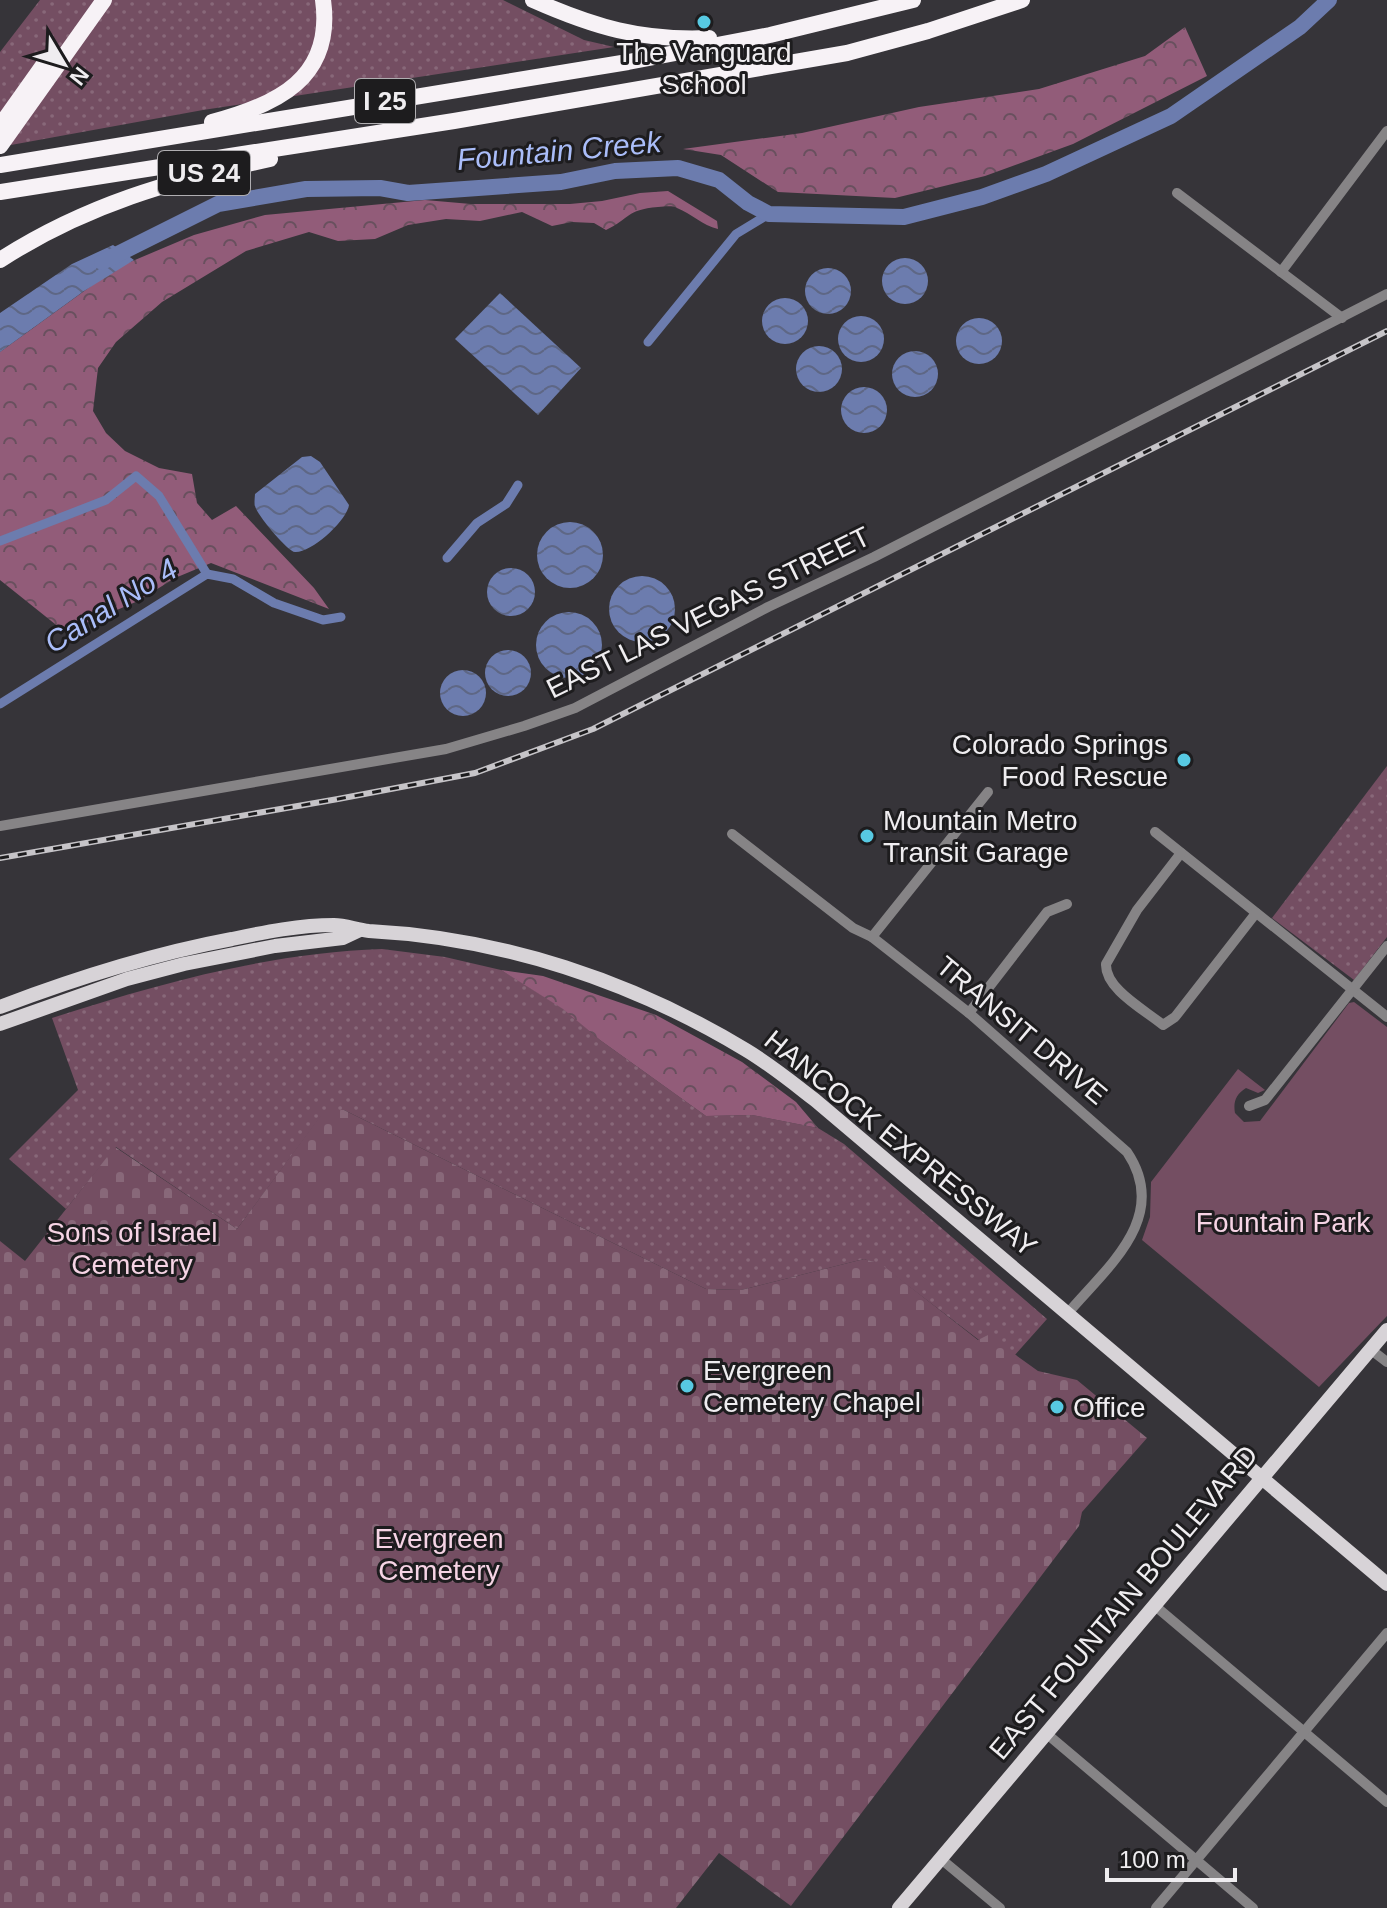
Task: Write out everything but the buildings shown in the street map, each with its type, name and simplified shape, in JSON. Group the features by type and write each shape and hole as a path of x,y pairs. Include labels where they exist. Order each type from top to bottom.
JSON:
{"highway":[{"path":"1,125 91,0"},
{"path":"0,146 104,0"},
{"path":"115,146 257,109 291,90 307,74 321,49 325,21 323,0"},
{"path":"533,0 595,26 642,36 693,39 770,35"},
{"name":"I 25","path":"0,165 628,62 770,35 913,0"},
{"name":"I 25","path":"0,192 422,126 847,53 928,31 1022,0"},
{"name":"US 24","path":"0,260 72,220 146,190 207,172 422,126"}],"main road":[{"name":"HANCOCK EXPRESSWAY","path":"0,1007 60,984 180,949 272,931 316,926 338,925 360,930 435,936 523,954 601,979 669,1008 747,1050 815,1100 1387,1584"},
{"name":"HANCOCK EXPRESSWAY","path":"0,1024 127,979 184,964 275,946 343,938 360,930"},
{"name":"EAST FOUNTAIN BOULEVARD","path":"899,1908 1387,1330"}],"street":[{"path":"1281,272 1387,131"},
{"path":"1177,193 1342,318"},
{"name":"EAST LAS VEGAS STREET","path":"0,826 446,749 575,708 1387,294"},
{"path":"872,937 988,792"},
{"path":"1155,832 1387,1017"},
{"name":"TRANSIT DRIVE","path":"732,834 969,1013 1117,1141 1135,1164 1140,1176 1142,1205 1133,1234 1068,1313"},
{"path":"1181,853 1137,910 1106,964 1106,974 1116,987 1163,1025 1175,1017 1256,913"},
{"path":"969,1013 1047,912 1067,904"},
{"path":"1249,1106 1265,1100 1387,946"},
{"path":"1370,1349 1387,1362"},
{"path":"1154,1605 1387,1802"},
{"path":"1156,1908 1387,1633"},
{"path":"1047,1734 1253,1908"},
{"path":"941,1859 1000,1908"}],"green space":[{"path":"40,0 503,0 584,40 614,47 203,110 0,147 0,52"},
{"path":"1185,27 1207,76 1073,144 985,176 895,198 778,192 721,155 683,149 802,133 919,107 1039,89 1145,56"},
{"path":"668,191 717,221 718,229 668,206 639,210 606,230 594,223 572,222 552,226 522,212 480,221 446,219 408,225 375,239 338,241 309,232 246,251 162,302 116,342 98,368 93,411 106,433 125,451 159,468 192,474 197,503 212,520 236,506 314,588 329,609 211,563 175,578 138,601 65,632 0,580 0,352 116,268 194,235 265,215 425,200 471,204 570,204"},
{"path":"1387,766 1387,937 1354,980 1272,918"},
{"path":"382,949 445,957 501,970 564,1009 600,1040 706,1116 752,1115 818,1128 844,1144 1047,1319 1014,1356 979,1340 881,1265 864,1259 741,1290 706,1289 344,1110 321,1116 237,1229 116,1147 66,1209 9,1159 78,1090 52,1018 133,993 256,963"},
{"path":"501,970 543,976 656,1015 742,1062 796,1102 818,1128 752,1115 706,1116 600,1040 563,1009"},
{"name":"Fountain Park","path":"1354,1002 1387,1027 1387,1316 1319,1387 1142,1240 1150,1217 1151,1182 1238,1069 1265,1090 1258,1093 1246,1088 1243,1090 1236,1099 1235,1113 1244,1122 1260,1121 1349,1003"},
{"name":"Evergreen Cemetery","path":"331,1110 344,1110 706,1289 741,1290 864,1259 881,1264 978,1340 988,1335 1038,1371 1077,1380 1147,1438 1082,1512 1079,1526 791,1906 719,1853 676,1908 0,1908 0,1241 25,1261 115,1147 237,1229 321,1115"}],"water":[{"path":"113,245 134,260 84,291 0,352 0,313 72,264"},
{"path":"905,258 921,265 928,281 921,297 905,304 889,297 882,281 889,265"},
{"path":"828,268 844,275 851,291 844,307 828,314 812,307 805,291 812,275"},
{"path":"500,293 581,368 538,415 455,339"},
{"path":"785,298 801,305 808,321 801,337 785,344 769,337 762,321 769,305"},
{"path":"861,316 877,323 884,339 877,355 861,362 845,355 838,339 845,323"},
{"path":"979,318 995,325 1002,341 995,357 979,364 963,357 956,341 963,325"},
{"path":"819,346 835,353 842,369 835,385 819,392 803,385 796,369 803,353"},
{"path":"915,351 931,358 938,374 931,390 915,397 899,390 892,374 899,358"},
{"path":"864,387 880,394 887,410 880,426 864,433 848,426 841,410 848,394"},
{"path":"311,456 320,462 349,505 342,519 328,534 310,547 295,552 261,517 255,506 255,494 302,457"},
{"path":"570,522 593,532 603,555 593,578 570,588 547,578 537,555 547,532"},
{"path":"511,568 528,575 535,592 528,609 511,616 494,609 487,592 494,575"},
{"path":"642,576 665,586 675,609 665,632 642,642 619,632 609,609 619,586"},
{"path":"569,612 592,622 602,645 592,668 569,678 546,668 536,645 546,622"},
{"path":"508,650 524,657 531,673 524,689 508,696 492,689 485,673 492,657"},
{"path":"463,670 479,677 486,693 479,709 463,716 447,709 440,693 447,677"}],"waterway":[{"name":"Fountain Creek","path":"102,262 218,204 306,189 380,188 408,193 561,182 615,171 678,168 719,180 748,203 769,214 904,217 982,197 1046,174 1171,116 1300,27 1329,0"},
{"name":"Canal No 4","path":"648,342 736,234 769,214"},
{"path":"0,541 106,500 136,476 159,496 207,574"},
{"name":"Canal No 4","path":"447,558 477,523 506,504 518,485"},
{"name":"Canal No 4","path":"0,704 207,574 233,579 274,603 323,620 341,617"}],"railway":[{"path":"0,858 475,773 593,729 1387,331"}],"place":[{"name":"The Vanguard School","path":"704,22"},
{"name":"Colorado Springs Food Rescue","path":"1184,760"},
{"name":"Mountain Metro Transit Garage","path":"867,836"},
{"name":"Evergreen Cemetery Chapel","path":"687,1386"},
{"name":"Office","path":"1057,1407"}],"park label":[{"name":"Sons of Israel Cemetery","path":"132,1248"}]}
